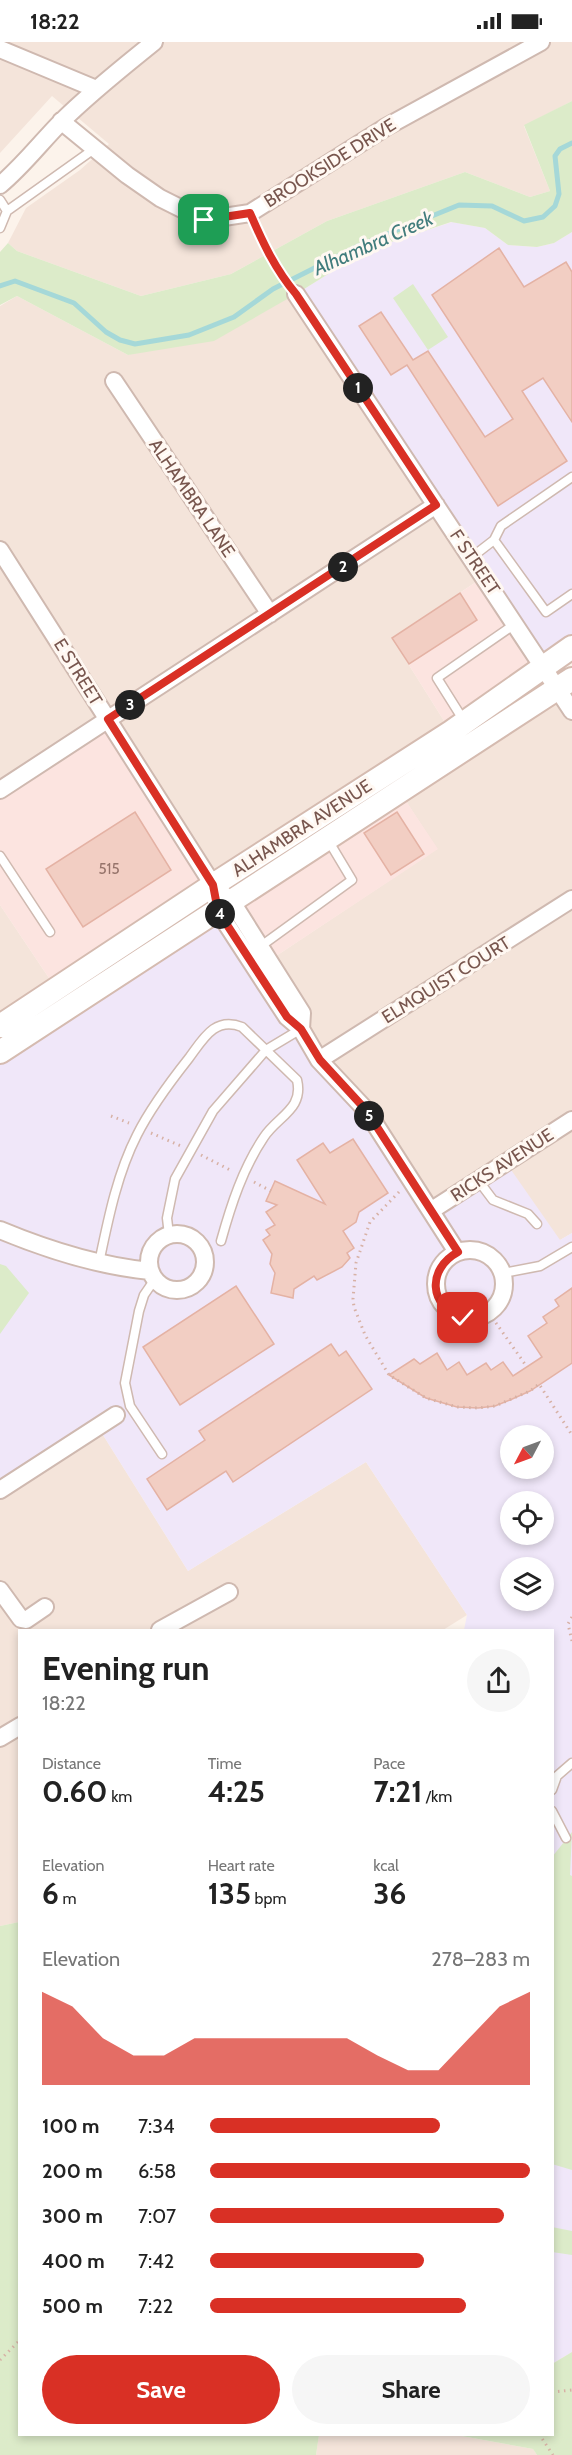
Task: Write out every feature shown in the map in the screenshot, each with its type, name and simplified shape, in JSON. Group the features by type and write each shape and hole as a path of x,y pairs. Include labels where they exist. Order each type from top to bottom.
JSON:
{"main road":[{"name":"ALHAMBRA AVENUE","path":"0,1026 465,722 572,647"},
{"name":"ALHAMBRA AVENUE","path":"0,1052 565,683"}],"street":[{"path":"0,185 96,89 154,42"},
{"name":"BROOKSIDE DRIVE","path":"62,122 160,198 204,220 250,213 386,127 541,42"},
{"path":"0,49 96,89"},
{"name":"F STREET","path":"296,294 516,624 542,667 565,683 572,711"},
{"name":"ALHAMBRA LANE","path":"114,381 270,614"},
{"path":"0,790 436,505"},
{"name":"E STREET","path":"0,550 225,906 254,950 302,1013 301,1029 320,1060 366,1110 458,1252"},
{"name":"ELMQUIST COURT","path":"320,1060 572,899"},
{"name":"RICKS AVENUE","path":"432,1210 507,1164 572,1120"},
{"path":"0,1230 36,1245 153,1275"},
{"path":"169,1235 188,1236 196,1241 205,1257 205,1266 197,1283 189,1288 170,1289 162,1286 153,1275 149,1262 154,1245 169,1235"},
{"path":"467,1250 484,1252 498,1263 503,1273 504,1294 500,1302 489,1313 476,1318 454,1315 441,1303 437,1294 437,1274 448,1257 458,1252 467,1250"},
{"path":"0,1490 123,1410"},
{"path":"0,1590 21,1619 26,1620 45,1607"},
{"path":"162,1629 228,1592"},
{"path":"0,1738 18,1727"}],"lane":[{"path":"0,228 7,211 94,149"},
{"path":"0,200 7,211"},
{"path":"472,558 494,540 501,526 572,477"},
{"path":"494,540 546,612 572,594"},
{"path":"465,722 437,678 516,624"},
{"path":"254,950 352,880 327,838"},
{"path":"0,856 50,932"},
{"path":"99,1263 118,1188 136,1136 165,1089 207,1034 219,1025 231,1022 242,1027 297,1080 300,1091 293,1107 264,1136 238,1185 221,1241"},
{"path":"169,1235 167,1218 175,1179 213,1111 266,1050 301,1029"},
{"path":"478,1180 493,1200 528,1214 537,1224"},
{"path":"503,1273 540,1266 572,1247"},
{"path":"153,1275 144,1295 129,1361 123,1410 162,1454"},
{"path":"554,1784 557,1776 572,1763"},
{"path":"554,1814 566,1838"}],"path":[{"path":"250,213 270,257 296,294"},
{"path":"415,1184 398,1192 370,1222 356,1263 354,1306 375,1353 389,1375 426,1398 457,1407 495,1406 530,1391 539,1384 572,1435"},
{"path":"489,1313 526,1367"},
{"path":"572,1617 568,1624 572,1641"},
{"path":"0,2361 18,2342"},
{"path":"554,2392 572,2390"},
{"path":"540,2436 553,2455"}],"shaded area":[{"path":"0,42 572,42 572,101 524,126 550,191 530,197 465,172 327,221 231,274 141,296 17,251 8,243 26,208 80,170 109,144 52,96 0,153"},
{"path":"452,222 485,228 508,245 537,247 554,243 572,232 572,647 542,667 296,294 367,250"},
{"path":"296,294 485,576 392,638 451,732 213,885 0,790 0,306 17,296 128,355"},
{"path":"485,576 542,667 451,732 392,638"},
{"path":"558,688 572,711 572,1233 560,1240 432,1210 319,1060 270,960 437,849 400,792"},
{"path":"108,719 213,885 57,990 0,905 0,790"},
{"path":"400,792 438,849 270,960 232,902"},
{"path":"0,905 57,990 0,1026"},
{"path":"218,911 431,1210 507,1164 560,1240 572,1233 572,2352 554,2363 554,1629 464,1629 467,1615 366,1462 188,1571 98,1427 0,1490 0,1052"},
{"path":"98,1427 188,1571 366,1462 467,1615 445,1629 18,1629 18,1922 0,1926 0,1490"},
{"path":"319,2436 462,2436 533,2449 537,2455 316,2455"}],"green space":[{"path":"572,101 572,232 554,243 537,247 508,245 485,228 451,222 367,250 214,341 128,355 17,296 0,305 0,252 8,243 17,251 141,296 231,274 327,221 465,172 530,197 550,191 524,125"},
{"path":"413,284 448,337 428,350 393,298"},
{"path":"0,1264 6,1266 29,1293 0,1334"},
{"path":"572,1832 570,1875 572,1876 572,2170 554,2165 554,1854"},
{"path":"18,1922 18,2436 319,2436 316,2455 0,2455 0,1926"},
{"path":"554,2227 572,2231 572,2255 554,2252"},
{"path":"572,2352 572,2455 537,2455 533,2449 462,2436 554,2436 554,2363"}],"building":[{"path":"499,248 524,287 566,262 572,272 572,422 543,378 522,391 567,461 498,506 407,365 391,375 359,326 381,312 413,360 428,351 485,437 513,419 432,295"},
{"path":"460,593 477,620 409,664 392,638"},
{"path":"135,812 171,870 83,927 46,869"},
{"path":"397,812 424,854 391,875 364,833"},
{"path":"353,1139 388,1193 359,1212 356,1222 343,1231 354,1248 347,1253 350,1258 342,1267 317,1280 314,1276 294,1289 293,1298 271,1293 275,1273 270,1264 272,1254 263,1240 270,1235 266,1230 275,1225 266,1212 277,1205 266,1201 275,1181 325,1204 297,1160 323,1143 330,1153"},
{"path":"236,1286 274,1344 180,1405 143,1347"},
{"path":"572,1288 572,1363 530,1391 495,1406 457,1407 426,1398 389,1375 414,1359 420,1364 437,1353 447,1370 459,1362 467,1375 486,1363 491,1370 503,1362 513,1376 542,1357 528,1336 547,1323 543,1317 559,1306 555,1300"},
{"path":"331,1344 339,1356 346,1351 372,1389 233,1482 226,1471 167,1510 147,1479 205,1440 199,1431"}],"waterway":[{"name":"Alhambra Creek","path":"0,286 15,281 74,303 106,332 120,340 135,344 189,335 234,317 273,289 358,246 459,205 492,206 524,221 543,217 555,206 559,194 555,156 560,149 572,143"}],"route":[{"path":"204,220 250,213 270,257 283,278 296,294 436,505 108,719 213,885 218,911 287,1017 301,1029 320,1060 366,1110 458,1252 448,1257 441,1265 435,1284 441,1303 454,1315 463,1318"}]}
